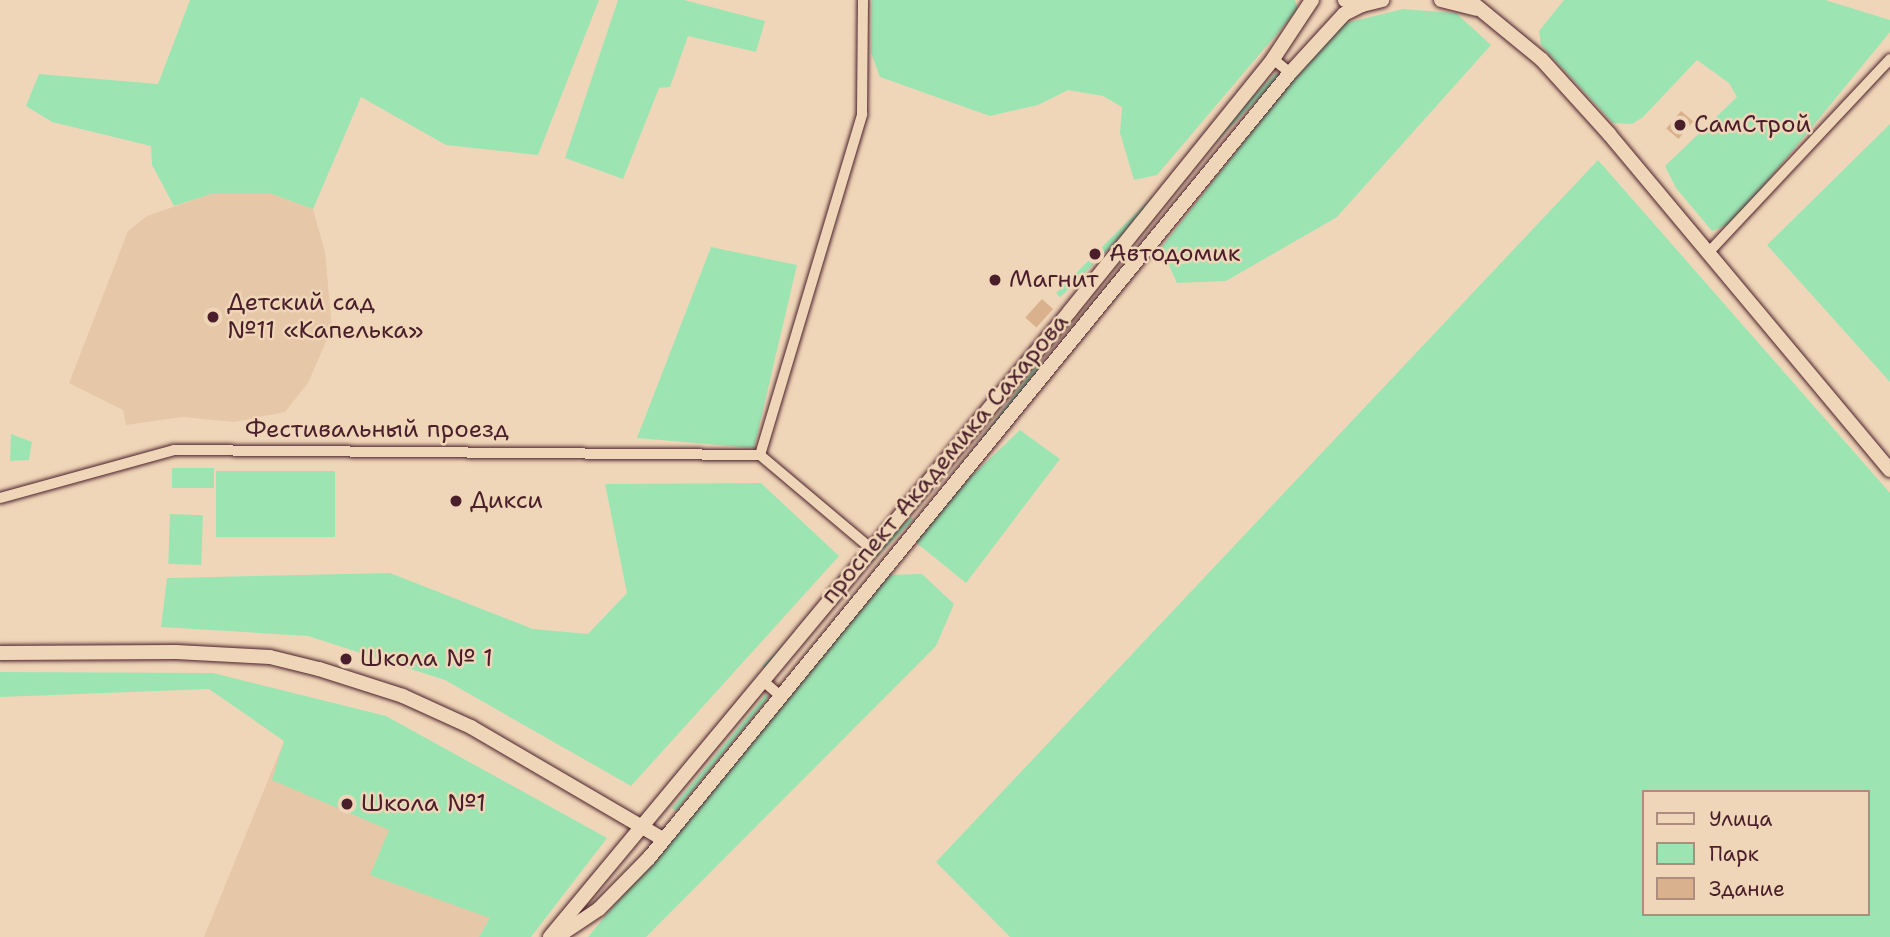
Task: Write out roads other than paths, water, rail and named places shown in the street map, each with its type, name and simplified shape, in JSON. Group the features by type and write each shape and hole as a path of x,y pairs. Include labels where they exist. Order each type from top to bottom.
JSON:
{"street":[{"path":"863,0 862,114 760,455 873,550"},
{"name":"проспект Академика Сахарова","path":"550,937 641,822 873,550 1038,349 1273,59 1312,0"},
{"path":"1345,0 1362,5 1382,0"},
{"path":"1441,0 1481,10"},
{"path":"1469,0 1542,60 1890,470"},
{"name":"проспект Академика Сахарова","path":"557,937 599,909 663,839 1290,73 1344,14 1362,5"},
{"path":"1273,59 1290,73"},
{"path":"1708,253 1890,59"},
{"path":"1038,349 1055,363"},
{"name":"Фестивальный проезд","path":"0,498 174,450 760,455"},
{"path":"908,505 925,516"},
{"path":"0,653 176,652 270,657 319,669 403,696 471,727 641,822 663,839"},
{"path":"762,680 779,695"}],"place":[{"name":"СамСтрой","path":"1680,125"},
{"name":"Автодомик","path":"1095,254"},
{"name":"Магнит","path":"995,280"},
{"name":"Детский сад №11 «Капелька»","path":"213,317"},
{"name":"Дикси","path":"456,501"},
{"name":"Школа № 1","path":"346,659"},
{"name":"Школа №1","path":"347,804"}]}
